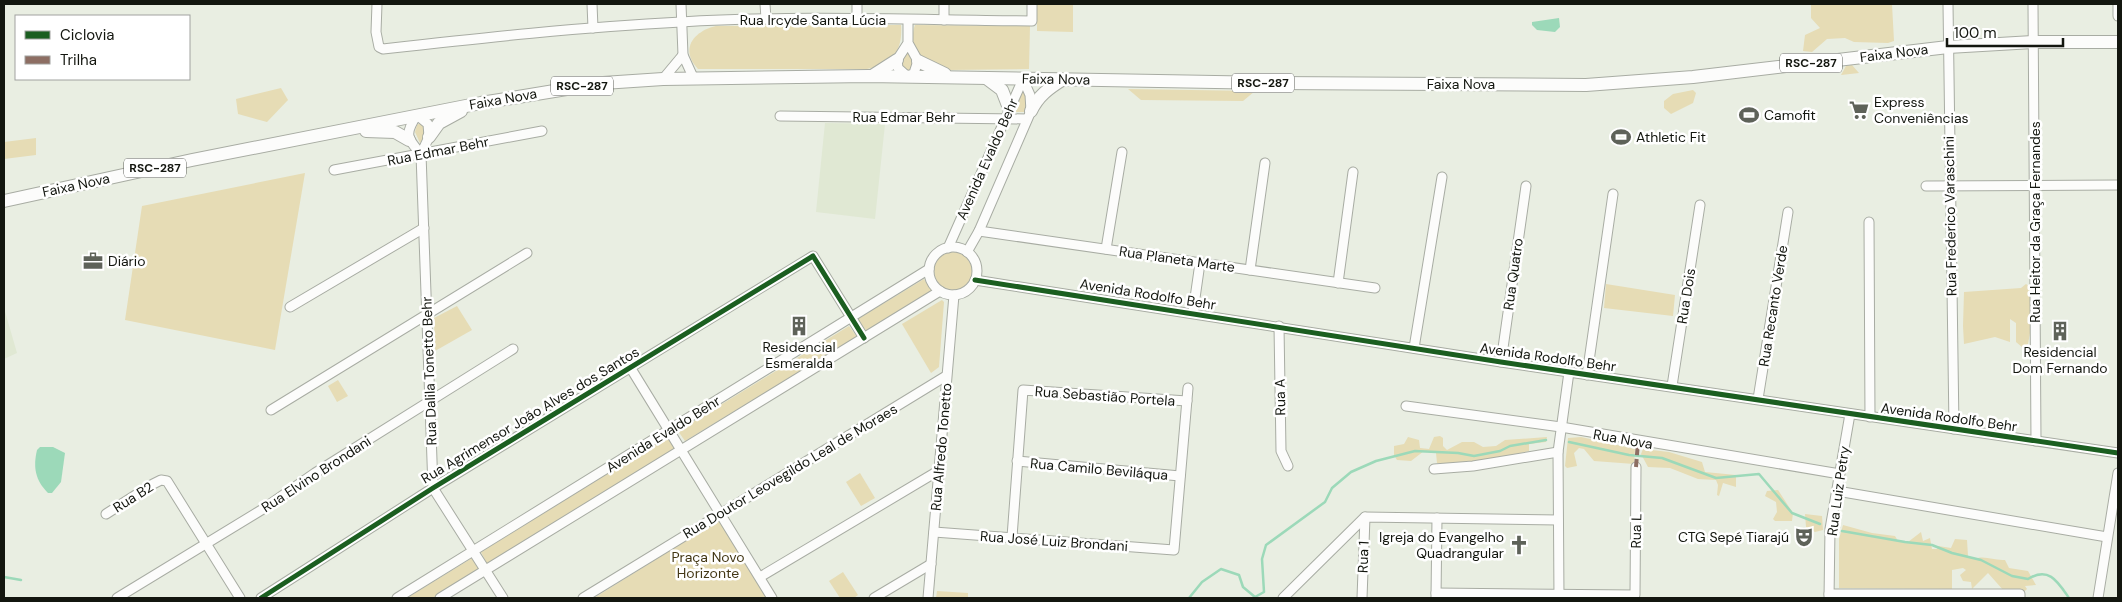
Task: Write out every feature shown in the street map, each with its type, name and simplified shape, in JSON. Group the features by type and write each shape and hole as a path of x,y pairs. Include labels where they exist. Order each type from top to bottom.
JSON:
{"highway":[{"name":"Faixa Nova","path":"4,201 417,115 603,83 693,77 872,76 1063,80 1586,85 1693,77 1948,47 2033,42 2118,42"},
{"path":"872,76 897,60"},
{"path":"918,61 935,71 954,78"},
{"path":"986,78 1002,90 1006,113"},
{"path":"1029,115 1035,102 1048,89 1063,80"},
{"path":"429,137 439,123 471,105"},
{"path":"348,129 395,132 409,140"}],"street":[{"name":"Rua Ircyde Santa Lúcia","path":"377,4 376,32 380,47 384,49 594,28 682,22 766,19 1032,21 1032,4"},
{"path":"592,4 594,28"},
{"path":"681,4 683,55 693,77"},
{"path":"766,4 766,19"},
{"path":"857,4 857,19"},
{"path":"944,4 944,20"},
{"name":"Rua Frederico Varaschini","path":"1948,4 1949,186 1954,429"},
{"name":"Rua Heitor da Graça Fernandes","path":"2033,4 2036,441"},
{"path":"2118,4 2118,16"},
{"path":"908,20 908,43 918,61 914,73 908,77 898,68 897,60 908,43"},
{"path":"663,79 683,55"},
{"name":"Avenida Evaldo Behr","path":"948,248 1006,113 1023,79"},
{"name":"Avenida Evaldo Behr","path":"967,252 979,231 1029,115 1030,95 1023,79"},
{"name":"Rua Edmar Behr","path":"780,116 1006,113 1029,115"},
{"path":"417,115 428,124 429,137 422,154 409,140 410,127 417,115"},
{"name":"Rua Edmar Behr","path":"334,170 542,131"},
{"path":"1106,249 1122,152"},
{"name":"Rua Dalila Tonetto Behr","path":"422,154 433,488"},
{"path":"1250,270 1265,163"},
{"path":"1338,283 1353,172"},
{"path":"1414,348 1442,177"},
{"path":"1926,186 2118,185"},
{"name":"Rua Quatro","path":"1501,362 1526,186"},
{"path":"1587,375 1613,194"},
{"name":"Rua Dois","path":"1672,386 1700,205"},
{"name":"Rua Recanto Verde","path":"1758,399 1788,212"},
{"path":"1869,222 1870,417"},
{"path":"290,307 424,228"},
{"name":"Rua Planeta Marte","path":"979,231 1375,288"},
{"path":"948,248 958,248 967,252 975,265 975,280 970,288 963,293 954,295 940,291 930,278 929,269 932,260 939,252 948,248"},
{"path":"271,410 527,253"},
{"name":"Rua Agrimensor João Alves dos Santos","path":"262,598 433,488 813,256 851,318"},
{"path":"1193,312 1200,263"},
{"name":"Avenida Evaldo Behr","path":"397,598 929,269"},
{"name":"Avenida Rodolfo Behr","path":"975,280 1193,312 1501,362 2118,453"},
{"name":"Avenida Evaldo Behr","path":"440,598 940,291"},
{"name":"Rua Alfredo Tonetto","path":"928,598 954,295"},
{"path":"851,318 864,338"},
{"name":"Rua A","path":"1279,326 1281,451 1288,466"},
{"name":"Rua Elvino Brondani","path":"117,598 263,509 315,473 514,349"},
{"path":"630,367 772,598"},
{"path":"1437,518 1436,596 1559,596 1558,452 1569,372"},
{"name":"Rua Doutor Leovegildo Leal de Moraes","path":"583,598 946,376"},
{"path":"1180,476 1188,388"},
{"name":"Rua Sebastião Portela","path":"1017,461 1023,390 1187,401"},
{"name":"Rua Nova","path":"1406,406 1560,427 1638,442 1840,474"},
{"name":"Rua Luiz Petry","path":"1829,596 1830,529 1850,414"},
{"path":"1434,469 1473,466 1558,452"},
{"path":"1012,537 1017,461"},
{"name":"Rua Camilo Beviláqua","path":"1017,461 1180,476"},
{"name":"Rua L","path":"1559,596 1635,595 1636,466"},
{"path":"760,577 938,470"},
{"path":"2098,598 2118,473"},
{"name":"Rua José Luiz Brondani","path":"934,532 1174,550 1180,476"},
{"name":"Rua B2","path":"106,514 161,480 170,482 206,542"},
{"path":"433,488 503,598"},
{"path":"1837,491 2107,537"},
{"path":"1283,598 1364,517 1558,520"},
{"name":"Rua 1","path":"1362,598 1364,517"},
{"path":"206,542 240,598"},
{"path":"874,598 931,564"},
{"path":"1829,596 2020,594 2020,598"}],"shaded area":[{"path":"1559,18 1560,27 1555,32 1537,30 1532,25 1532,22"},
{"path":"825,123 885,124 875,219 816,212"},
{"path":"4,308 17,353 4,359"},
{"path":"40,447 53,447 65,453 61,482 52,493 48,493 40,483 36,473 36,456 37,450"}],"green space":[{"path":"1037,4 1073,4 1073,32 1037,31"},
{"path":"1811,4 1892,4 1894,41 1888,43 1854,42 1845,38 1827,39 1812,52 1803,51 1805,35 1820,28 1811,18"},
{"path":"901,25 900,42 894,55 883,64 867,69 698,69 692,62 690,55 692,42 696,37 708,28 716,26"},
{"path":"915,25 1030,26 1029,69 947,70 939,68 925,60 916,48 913,41"},
{"path":"907,49 913,61 912,68 908,71 901,66 901,60"},
{"path":"1852,65 1859,73 1841,75 1846,66"},
{"path":"281,88 288,100 267,122 238,114 236,99"},
{"path":"1023,89 1026,110 1024,112 1015,112 1013,108"},
{"path":"1128,89 1255,91 1243,101 1141,100"},
{"path":"1693,90 1696,93 1693,103 1671,114 1664,108 1664,101 1673,94"},
{"path":"420,123 424,127 424,137 420,143 415,132 417,125"},
{"path":"36,138 36,155 4,159 4,142"},
{"path":"305,173 275,350 125,320 142,206"},
{"path":"953,252 966,258 972,271 966,284 953,290 940,284 934,271 940,258"},
{"path":"924,279 932,291 867,332 858,319"},
{"path":"1606,284 1675,295 1673,316 1604,308"},
{"path":"2026,284 2030,287 2030,333 2028,344 2022,347 2016,342 2016,323 2010,319 2010,342 1995,337 1964,344 1964,292 2021,288"},
{"path":"942,300 944,302 939,367 931,373 902,324"},
{"path":"457,306 472,330 435,351 434,318"},
{"path":"849,326 857,337 685,441 678,431"},
{"path":"338,380 348,396 337,402 328,386"},
{"path":"1440,436 1443,438 1443,446 1447,450 1462,442 1474,442 1483,447 1496,446 1505,440 1547,437 1546,442 1529,444 1529,451 1479,463 1437,463 1436,453 1424,451 1411,461 1397,460 1394,455 1394,446 1404,444 1408,437 1419,440 1420,448 1429,449 1434,437"},
{"path":"667,437 675,448 487,564 481,552"},
{"path":"1581,437 1635,449 1634,464 1594,461 1584,449 1579,448 1574,453 1577,466 1567,468 1565,466 1568,438"},
{"path":"1643,449 1669,452 1702,462 1705,472 1736,475 1736,487 1723,483 1719,496 1717,495 1718,485 1716,480 1698,479 1670,468 1648,467 1641,454"},
{"path":"860,473 875,498 861,506 846,482"},
{"path":"1778,490 1793,513 1792,521 1775,521 1773,519 1777,512 1776,502 1765,496 1767,491"},
{"path":"1805,514 1822,516 1823,530 1815,532 1806,527"},
{"name":"Praça Novo Horizonte","path":"719,520 767,598 594,598"},
{"path":"1843,525 1872,533 1895,536 1898,541 1908,542 1921,532 1923,541 1930,538 1932,549 1937,549 1938,546 1951,548 1955,539 1967,540 1968,556 1975,559 2005,560 2009,568 2028,571 2036,585 2025,586 2027,589 2025,591 2004,591 1988,573 1972,589 1971,582 1963,581 1960,575 1966,570 1963,568 1952,570 1952,589 1839,588 1839,539"},
{"path":"472,558 479,569 433,598 407,598"},
{"path":"843,572 858,595 854,598 840,598 829,581"},
{"path":"937,591 968,593 968,598 936,598"}],"waterway":[{"path":"1189,598 1202,582 1221,569 1239,575 1243,587 1255,597 1264,592 1262,559 1266,545 1325,502 1332,488 1351,472 1376,461 1415,451 1458,453 1474,456 1500,451 1510,446 1546,440"},
{"path":"1569,442 1629,455 1662,458 1716,478 1759,474 1792,513 1820,524"},
{"path":"1842,531 1932,545 1952,553 1981,560 2012,576 2028,579 2035,575 2047,575 2061,586 2069,598"},
{"path":"4,577 21,580"}],"marked path":[{"path":"1636,467 1638,442"}],"cycle path":[{"path":"261,598 433,488 813,256 864,338"},
{"path":"975,280 1501,362 2118,453"}],"place":[{"name":"Express Conveniências","path":"1859,110"},
{"name":"Camofit","path":"1749,115"},
{"name":"Athletic Fit","path":"1621,137"},
{"name":"Diário","path":"93,261"},
{"name":"Residencial Esmeralda","path":"799,326"},
{"name":"Residencial Dom Fernando","path":"2060,331"},
{"name":"CTG Sepé Tiarajú","path":"1804,537"},
{"name":"Igreja do Evangelho Quadrangular","path":"1519,545"}]}
